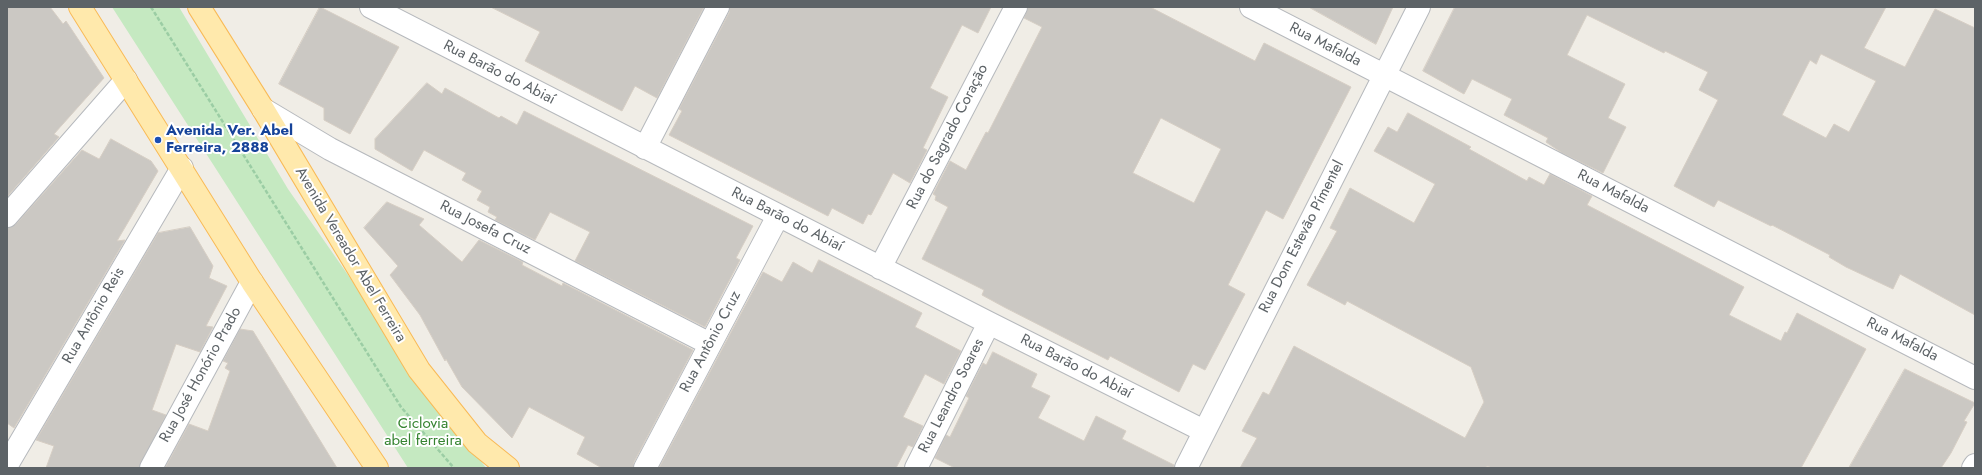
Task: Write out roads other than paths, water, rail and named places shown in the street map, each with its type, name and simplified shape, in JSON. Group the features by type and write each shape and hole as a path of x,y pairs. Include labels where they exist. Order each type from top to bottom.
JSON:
{"main road":[{"path":"80,7 252,282 377,468"},
{"name":"Avenida Vereador Abel Ferreira","path":"199,7 263,109 419,370 477,442 508,468"}],"street":[{"name":"Rua Barão do Abiaí","path":"371,7 880,268 1204,431"},
{"path":"645,148 718,7"},
{"name":"Rua do Sagrado Coração","path":"880,268 1016,7"},
{"name":"Rua Mafalda","path":"1251,7 1975,378"},
{"name":"Rua Dom Estevão Pímentel","path":"1186,468 1419,7"},
{"path":"7,216 126,80"},
{"name":"Rua Josefa Cruz","path":"263,109 337,152 710,344"},
{"name":"Rua Antônio Reis","path":"7,465 182,168"},
{"name":"Rua Antônio Cruz","path":"645,468 778,216"},
{"name":"Rua José Honório Prado","path":"151,468 252,282"},
{"name":"Rua Leandro Soares","path":"916,468 989,323"}],"place":[{"name":"Avenida Ver. Abel Ferreira, 2888","path":"158,140"}],"park label":[{"name":"Ciclovia abel ferreira","path":"423,432"}]}
